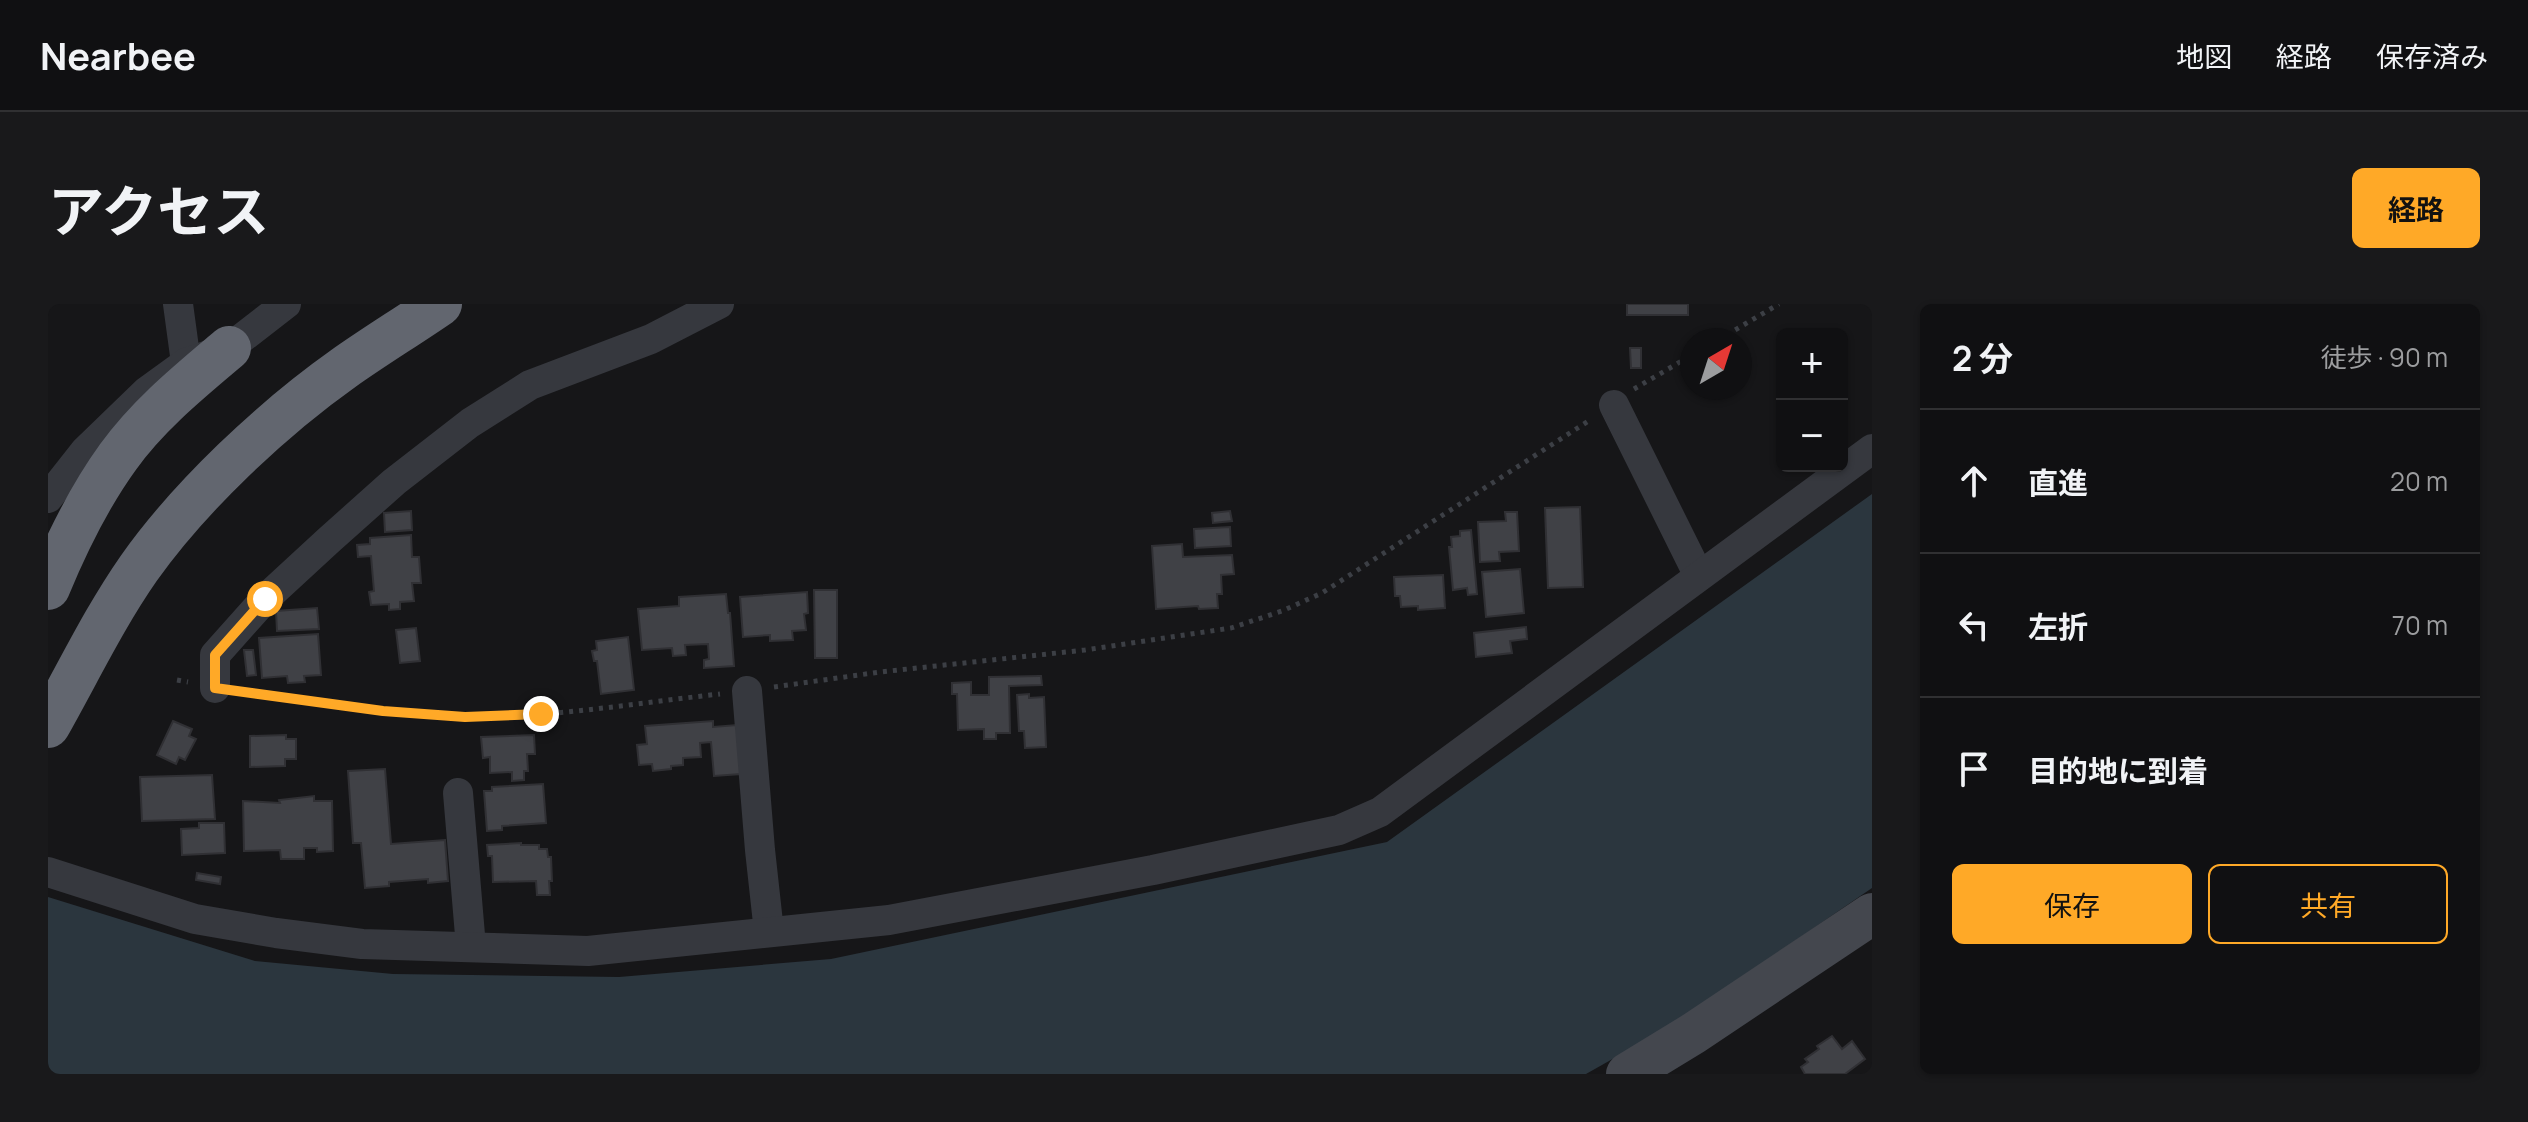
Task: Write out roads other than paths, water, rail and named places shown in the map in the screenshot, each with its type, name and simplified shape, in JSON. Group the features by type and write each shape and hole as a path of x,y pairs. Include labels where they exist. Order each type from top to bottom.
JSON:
{"highway":[{"path":"48,726 103,623 141,566 237,457 294,406 343,369 423,316 461,304"},
{"path":"48,588 65,547 95,491 120,454 190,380 229,348"}],"street":[{"path":"178,304 186,363"},
{"path":"48,498 85,451 146,392 186,363 229,348 286,304"},
{"path":"215,688 215,655 265,599 394,482 470,423 530,385 651,339 719,304"},
{"path":"1614,405 1699,576"},
{"path":"48,872 195,919 222,924 362,944 588,951 889,920 1153,870 1339,830 1380,812 1872,449"},
{"path":"747,691 769,932"},
{"path":"458,793 471,947"},
{"path":"1641,1071 1872,914"}]}
